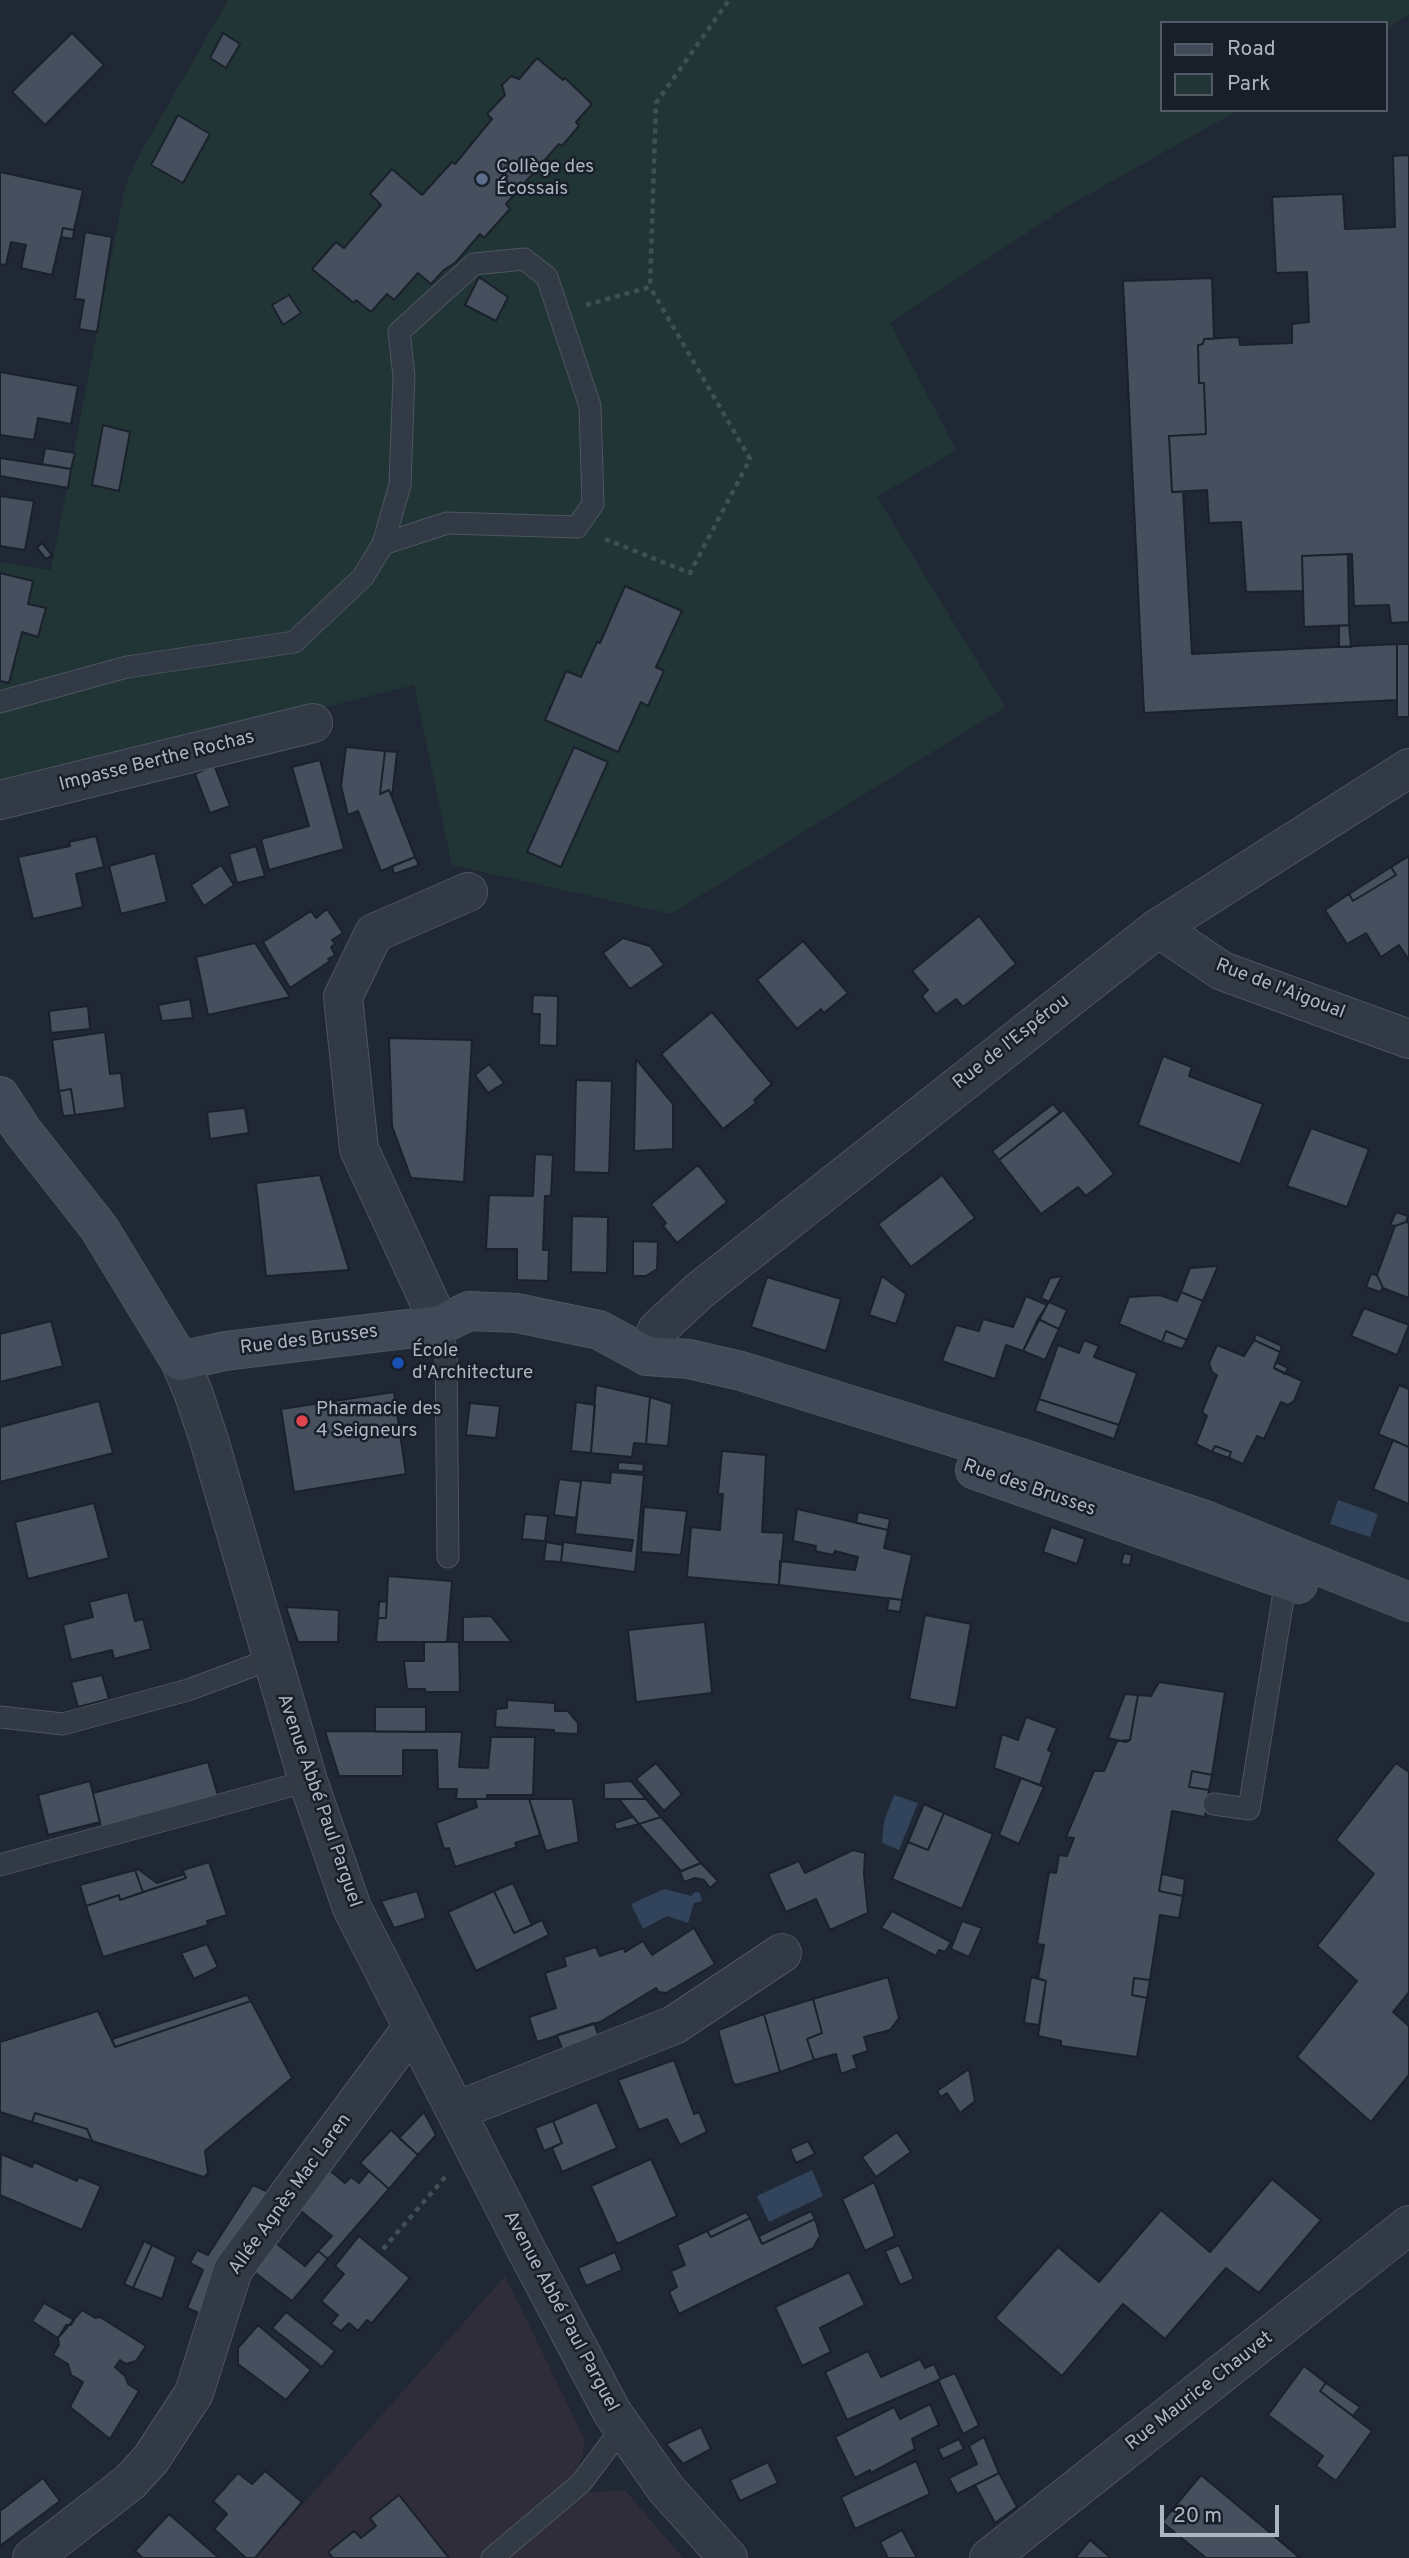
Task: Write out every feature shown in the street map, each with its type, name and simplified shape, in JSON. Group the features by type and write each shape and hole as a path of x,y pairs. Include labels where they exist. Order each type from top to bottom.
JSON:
{"street":[{"name":"Impasse Berthe Rochas","path":"0,800 313,723"},
{"name":"Rue de l'Espérou","path":"648,1356 657,1330 699,1291 1158,928 1409,768"},
{"path":"440,1325 359,1149 343,997 374,933 468,892"},
{"name":"Rue de l'Aigoual","path":"1158,928 1222,971 1409,1039"},
{"name":"Avenue Abbé Paul Parguel","path":"0,1096 22,1130 99,1228 180,1361 209,1440 308,1781 352,1908 612,2412 666,2489 728,2558"},
{"name":"Rue des Brusses","path":"180,1361 225,1351 440,1325 470,1336 528,1341 593,1353 689,1359 741,1371 1018,1457 1205,1520 1409,1602"},
{"name":"Rue des Brusses","path":"648,1356 685,1377 896,1443 1286,1580 1409,1628"},
{"path":"456,2112 674,2025 782,1953"},
{"name":"Allée Agnès Mac Laren","path":"32,2558 130,2482 151,2459 194,2393 233,2270 412,2028"},
{"name":"Rue Maurice Chauvet","path":"989,2558 1409,2225"}],"lane":[{"path":"0,702 127,667 294,642 362,577 383,544 400,485 404,376 399,332 474,264 524,258 547,277 590,406 593,504 577,527 447,523 383,544"},
{"path":"440,1325 446,1351 448,1557"},
{"path":"1214,1804 1249,1809 1286,1580"},
{"path":"0,1717 63,1724 188,1690 271,1659"},
{"path":"0,1865 308,1781"},
{"path":"492,2558 581,2483 623,2427"}],"path":[{"path":"577,527 690,573 750,459 650,287 656,103 729,0"},
{"path":"559,313 650,287"},
{"path":"383,2249 453,2169"}],"shaded area":[{"path":"505,2276 585,2440 582,2457 574,2475 589,2493 625,2490 683,2558 255,2558"}],"green space":[{"path":"228,0 1409,0 1409,15 1388,27 1388,21 1160,21 1160,112 1235,112 1066,207 890,323 956,450 877,497 1005,707 671,914 452,865 414,685 0,789 0,562 51,570 125,187 137,159"}],"water":[{"path":"1338,1500 1378,1514 1370,1537 1330,1524"},
{"path":"894,1795 918,1803 899,1850 882,1843 884,1821"},
{"path":"664,1889 691,1896 695,1892 700,1893 702,1901 694,1903 688,1923 667,1916 643,1929 631,1904"},
{"path":"812,2170 823,2196 769,2222 757,2196"}],"building":[{"path":"72,33 104,65 45,125 12,92"},
{"path":"223,33 240,44 226,68 210,58"},
{"name":"Collège des Écossais","path":"537,58 563,80 565,78 592,104 576,122 579,126 562,146 559,144 506,204 510,209 484,238 480,234 456,262 431,284 418,273 394,300 387,294 371,312 356,300 354,303 312,269 336,242 344,248 381,205 370,194 392,169 422,195 452,162 455,164 492,119 487,114 505,95 502,85 511,76 519,79"},
{"path":"178,115 210,134 183,183 151,165"},
{"path":"1409,155 1409,622 1391,623 1389,605 1354,606 1352,554 1302,556 1303,591 1246,592 1241,522 1209,523 1207,490 1172,492 1169,436 1206,434 1204,383 1199,383 1198,345 1203,344 1204,339 1239,337 1240,345 1292,343 1292,324 1309,322 1307,272 1276,273 1272,197 1343,194 1345,229 1395,227 1393,156"},
{"path":"0,172 83,190 74,230 63,228 52,275 21,268 26,245 11,242 6,265 0,264"},
{"path":"63,228 74,230 73,239 61,237"},
{"path":"85,232 112,237 97,332 79,329 84,300 75,299"},
{"path":"479,277 508,297 496,321 465,305"},
{"path":"1212,278 1214,339 1204,339 1203,344 1198,345 1199,383 1204,383 1206,434 1169,436 1172,492 1183,492 1192,654 1397,644 1397,700 1144,713 1123,281"},
{"path":"289,295 301,313 283,325 272,305"},
{"path":"0,372 78,386 71,424 38,418 34,440 0,435"},
{"path":"103,425 130,432 119,491 92,485"},
{"path":"45,448 75,453 71,469 42,464"},
{"path":"0,458 71,469 68,488 0,476"},
{"path":"0,496 34,501 25,550 0,546"},
{"path":"42,543 52,555 46,559 37,548"},
{"path":"1348,554 1349,625 1304,627 1302,556"},
{"path":"0,573 33,581 28,604 46,608 38,637 22,632 9,683 0,681"},
{"path":"625,586 682,611 656,667 664,671 648,706 641,702 618,752 545,720 566,671 581,677 597,642 600,643"},
{"path":"1349,625 1351,647 1339,647 1339,626"},
{"path":"1397,644 1409,644 1409,717 1397,717"},
{"path":"346,747 385,751 380,794 389,790 415,857 381,871 358,811 348,815 341,786"},
{"path":"574,747 608,762 561,867 527,852"},
{"path":"385,751 397,752 392,797 389,790 380,794"},
{"path":"320,760 344,849 269,870 261,839 309,826 292,767"},
{"path":"214,765 230,806 210,813 195,774"},
{"path":"96,836 104,867 76,874 83,907 33,919 18,857 70,846 69,842"},
{"path":"256,846 265,876 237,883 229,854"},
{"path":"155,853 167,902 121,914 109,866"},
{"path":"1409,856 1409,960 1399,945 1381,957 1366,933 1347,944 1325,910 1349,894 1353,901 1396,875 1391,867"},
{"path":"415,857 419,865 394,874 392,866"},
{"path":"221,865 234,885 204,906 191,885"},
{"path":"1391,867 1396,875 1353,901 1349,894"},
{"path":"327,909 343,933 332,940 335,944 331,947 335,955 290,988 263,942 311,911 316,918"},
{"path":"979,916 1016,964 963,1007 956,999 936,1014 922,996 928,990 912,971"},
{"path":"623,938 650,946 664,965 630,989 603,953"},
{"path":"803,941 848,993 824,1013 821,1009 797,1029 757,980"},
{"path":"255,943 290,997 208,1015 196,957"},
{"path":"533,995 558,996 557,1046 539,1045 540,1014 532,1014"},
{"path":"190,999 193,1018 162,1021 158,1005"},
{"path":"88,1006 90,1029 51,1033 49,1011"},
{"path":"712,1012 772,1084 754,1100 756,1103 723,1129 661,1054"},
{"path":"105,1032 110,1074 121,1073 125,1108 75,1115 71,1089 59,1091 52,1040"},
{"path":"389,1038 472,1040 464,1182 411,1178 392,1126"},
{"path":"1163,1056 1192,1067 1189,1076 1263,1104 1240,1164 1138,1125"},
{"path":"636,1059 673,1104 673,1149 634,1151"},
{"path":"489,1064 504,1083 488,1093 475,1075"},
{"path":"576,1080 612,1081 609,1173 574,1172"},
{"path":"71,1089 75,1115 63,1116 59,1091"},
{"path":"1053,1104 1060,1112 999,1160 992,1151"},
{"path":"245,1108 249,1133 210,1139 207,1112"},
{"path":"1064,1110 1114,1174 1086,1196 1078,1187 1041,1214 999,1160"},
{"path":"1311,1128 1369,1149 1347,1207 1287,1186"},
{"path":"535,1154 553,1155 551,1196 545,1196 543,1250 549,1250 548,1281 517,1280 517,1249 486,1249 489,1195 533,1196"},
{"path":"698,1165 727,1202 677,1243 663,1226 666,1223 651,1204"},
{"path":"320,1175 349,1270 266,1276 256,1183"},
{"path":"942,1175 975,1218 911,1267 878,1224"},
{"path":"1396,1212 1408,1216 1406,1222 1390,1225"},
{"path":"572,1216 608,1217 607,1273 571,1272"},
{"path":"1409,1223 1409,1298 1383,1288 1377,1275 1395,1226"},
{"path":"633,1241 658,1242 657,1269 646,1276 633,1276"},
{"path":"1218,1266 1203,1301 1181,1292 1190,1268"},
{"path":"1371,1274 1377,1275 1383,1288 1380,1292 1366,1287"},
{"path":"882,1276 906,1294 896,1324 869,1315"},
{"path":"1062,1276 1049,1302 1041,1298 1050,1278"},
{"path":"767,1277 841,1299 826,1351 751,1327"},
{"path":"1181,1292 1203,1301 1187,1340 1166,1331 1162,1342 1119,1324 1129,1297 1159,1295 1177,1301"},
{"path":"1026,1296 1047,1305 1023,1351 1006,1345 995,1379 942,1361 956,1325 979,1331 983,1319 1013,1327"},
{"path":"1049,1302 1067,1310 1059,1329 1038,1319"},
{"path":"1364,1308 1409,1325 1397,1355 1351,1336"},
{"path":"1038,1319 1059,1329 1045,1360 1023,1351"},
{"path":"51,1321 63,1366 0,1382 0,1334"},
{"path":"1166,1331 1187,1340 1182,1349 1162,1342"},
{"path":"1256,1334 1282,1346 1280,1352 1254,1340"},
{"path":"1084,1340 1099,1346 1094,1357 1137,1373 1119,1425 1039,1399 1058,1345 1079,1353"},
{"path":"1254,1340 1280,1352 1274,1368 1302,1381 1294,1401 1288,1405 1281,1402 1264,1439 1257,1436 1243,1464 1229,1458 1231,1452 1215,1446 1212,1452 1196,1444 1207,1416 1202,1412 1217,1375 1212,1372 1209,1363 1217,1345 1244,1356"},
{"path":"1276,1362 1288,1368 1285,1374 1274,1368"},
{"path":"596,1385 650,1397 646,1444 634,1443 632,1457 591,1453"},
{"path":"1399,1385 1409,1389 1409,1447 1378,1434"},
{"path":"394,1392 406,1474 294,1492 281,1409"},
{"path":"650,1397 672,1404 668,1446 646,1444"},
{"path":"1039,1399 1119,1425 1114,1439 1035,1411"},
{"path":"99,1401 113,1453 0,1482 0,1427"},
{"path":"576,1402 595,1405 591,1453 571,1451"},
{"path":"470,1403 500,1406 496,1438 466,1435"},
{"path":"1393,1440 1409,1447 1409,1504 1373,1489"},
{"path":"1215,1446 1231,1452 1229,1458 1212,1452"},
{"path":"722,1451 766,1455 762,1532 784,1533 779,1585 687,1577 691,1527 720,1530 723,1494 718,1494"},
{"path":"618,1462 644,1464 643,1472 618,1470"},
{"path":"611,1472 644,1475 635,1572 561,1562 563,1542 631,1551 633,1540 575,1534 581,1480 610,1483"},
{"path":"559,1479 581,1482 576,1518 554,1515"},
{"path":"94,1503 109,1558 28,1579 15,1522"},
{"path":"644,1507 687,1511 681,1555 641,1552"},
{"path":"797,1509 888,1530 884,1548 912,1555 902,1600 779,1585 780,1561 855,1570 858,1557 835,1551 833,1555 815,1551 816,1546 793,1541"},
{"path":"858,1512 890,1519 888,1530 856,1523"},
{"path":"525,1514 548,1516 545,1541 522,1539"},
{"path":"1051,1527 1085,1539 1077,1564 1043,1552"},
{"path":"546,1542 563,1545 561,1562 544,1561"},
{"path":"1124,1553 1132,1555 1130,1565 1121,1564"},
{"path":"388,1576 452,1581 447,1642 376,1642 378,1618 386,1618"},
{"path":"128,1592 135,1621 143,1619 151,1649 114,1659 112,1650 71,1660 63,1625 93,1617 89,1602"},
{"path":"889,1598 902,1600 900,1612 887,1610"},
{"path":"387,1601 386,1618 378,1618 379,1602"},
{"path":"286,1607 339,1610 338,1642 298,1642"},
{"path":"925,1615 971,1624 956,1708 909,1699"},
{"path":"491,1616 512,1642 463,1642 463,1617"},
{"path":"705,1622 712,1693 636,1702 628,1630"},
{"path":"424,1642 459,1642 460,1692 407,1689 404,1661 424,1661"},
{"path":"102,1675 109,1699 78,1707 71,1682"},
{"path":"1159,1682 1225,1692 1212,1775 1192,1771 1189,1787 1209,1790 1205,1817 1172,1811 1159,1891 1183,1896 1179,1918 1160,1915 1150,1980 1134,1978 1132,1995 1147,1998 1137,2057 1061,2046 1061,2041 1038,2036 1046,1981 1038,1978 1044,1945 1037,1944 1049,1872 1056,1873 1059,1855 1067,1856 1074,1838 1066,1837 1094,1771 1104,1771 1117,1741 1130,1740 1138,1695 1151,1696"},
{"path":"1125,1694 1138,1695 1130,1740 1126,1742 1108,1738"},
{"path":"507,1700 555,1703 555,1711 568,1711 578,1723 578,1734 495,1727 496,1709 507,1708"},
{"path":"375,1707 426,1707 426,1732 375,1732"},
{"path":"1026,1717 1057,1728 1048,1750 1052,1752 1040,1785 994,1768 1002,1734 1018,1740"},
{"path":"325,1731 462,1732 459,1767 488,1768 491,1737 535,1737 533,1795 487,1795 487,1799 456,1799 457,1789 438,1789 437,1750 403,1750 403,1776 339,1776"},
{"path":"208,1762 220,1802 102,1832 93,1793"},
{"path":"656,1763 682,1794 664,1811 636,1779"},
{"path":"1396,1763 1409,1772 1409,1992 1393,2012 1409,2026 1409,2075 1371,2122 1297,2057 1357,1981 1317,1946 1374,1874 1336,1840"},
{"path":"1192,1771 1212,1775 1209,1790 1189,1787"},
{"path":"1021,1778 1044,1787 1019,1844 999,1835"},
{"path":"90,1781 100,1822 48,1835 38,1795"},
{"path":"631,1781 646,1799 604,1799 604,1783"},
{"path":"475,1799 529,1799 540,1835 515,1843 517,1847 455,1867 449,1848 444,1849 436,1823 477,1807"},
{"path":"529,1799 573,1799 579,1842 546,1851"},
{"path":"619,1799 646,1799 661,1817 639,1824"},
{"path":"924,1804 944,1813 928,1850 908,1842"},
{"path":"944,1813 993,1834 962,1909 892,1879 908,1842 928,1850"},
{"path":"633,1817 639,1824 616,1830 614,1823"},
{"path":"661,1817 701,1863 681,1871 639,1824"},
{"path":"853,1850 865,1853 868,1913 830,1930 816,1899 786,1912 768,1874 799,1861 805,1873"},
{"path":"209,1862 227,1915 207,1921 208,1925 103,1957 86,1906 119,1895 120,1900 186,1878 183,1870"},
{"path":"701,1863 718,1881 710,1888 704,1880 695,1878 684,1882 680,1872"},
{"path":"138,1869 157,1883 184,1874 186,1878 143,1892 135,1870"},
{"path":"135,1870 143,1892 120,1900 119,1895 86,1906 80,1885"},
{"path":"1162,1874 1185,1879 1183,1896 1159,1891"},
{"path":"513,1883 532,1925 514,1933 494,1891"},
{"path":"417,1891 426,1918 394,1928 381,1901"},
{"path":"494,1891 514,1933 542,1920 549,1935 476,1971 448,1912"},
{"path":"892,1911 951,1942 945,1952 939,1950 936,1956 881,1928"},
{"path":"962,1921 982,1928 969,1957 951,1949"},
{"path":"694,1928 715,1964 666,1993 659,1992 656,1988 600,2022 537,2042 529,2017 556,2008 545,1973 566,1966 564,1957 596,1947 600,1956 624,1948 625,1952 643,1941 652,1955"},
{"path":"207,1944 218,1967 194,1979 181,1953"},
{"path":"888,1977 899,2018 890,2030 864,2037 868,2051 853,2056 857,2068 841,2074 836,2054 814,2060 807,2039 822,2033 813,1999"},
{"path":"1031,1977 1046,1981 1039,2025 1024,2023"},
{"path":"1134,1978 1150,1980 1147,1998 1132,1995"},
{"path":"247,1995 251,2001 115,2047 112,2039"},
{"path":"813,1999 822,2033 807,2039 814,2060 780,2072 764,2014"},
{"path":"251,2001 292,2078 205,2151 208,2173 204,2177 92,2141 87,2129 35,2113 32,2122 0,2112 0,2042 98,2011 115,2047"},
{"path":"764,2014 780,2072 736,2085 733,2083 718,2030"},
{"path":"594,2023 600,2040 564,2054 557,2035"},
{"path":"674,2060 694,2114 699,2112 707,2132 680,2145 667,2119 639,2130 618,2080"},
{"path":"969,2069 975,2101 960,2113 947,2093 941,2097 937,2091"},
{"path":"597,2102 617,2148 562,2172 552,2148 562,2143 553,2121"},
{"path":"424,2112 436,2135 418,2155 399,2138"},
{"path":"35,2113 87,2129 92,2141 32,2122"},
{"path":"553,2121 562,2143 544,2151 535,2128"},
{"path":"391,2130 418,2155 389,2189 360,2163"},
{"path":"897,2132 911,2152 876,2177 862,2157"},
{"path":"808,2141 815,2154 796,2163 790,2149"},
{"path":"1,2154 32,2167 34,2162 77,2181 79,2177 101,2186 82,2230 0,2195"},
{"path":"651,2159 677,2216 617,2244 591,2186"},
{"path":"329,2170 345,2183 351,2177 359,2183 369,2171 389,2189 328,2259 318,2251 332,2236 297,2208"},
{"path":"1272,2179 1321,2220 1259,2293 1226,2268 1165,2339 1123,2304 1062,2376 995,2318 1058,2247 1099,2282 1161,2210 1210,2252"},
{"path":"874,2182 895,2236 865,2251 842,2199"},
{"path":"253,2185 275,2195 206,2316 187,2308 203,2270 190,2263 197,2250 208,2255"},
{"path":"811,2211 815,2219 762,2244 759,2236"},
{"path":"746,2212 750,2218 711,2237 707,2231"},
{"path":"750,2218 762,2244 815,2219 820,2236 813,2248 679,2314 669,2292 677,2287 671,2271 685,2265 677,2245 707,2231 711,2237"},
{"path":"359,2236 410,2278 372,2323 367,2320 358,2331 349,2323 341,2331 331,2324 338,2315 321,2301 344,2274 335,2266"},
{"path":"272,2240 305,2266 318,2251 328,2259 292,2301 250,2269"},
{"path":"144,2241 152,2245 133,2288 124,2284"},
{"path":"152,2245 176,2257 162,2299 133,2288"},
{"path":"899,2245 914,2279 900,2285 885,2251"},
{"path":"615,2252 622,2270 586,2286 578,2268"},
{"path":"849,2272 865,2305 820,2328 831,2352 802,2366 775,2307"},
{"path":"44,2303 74,2320 71,2325 66,2325 58,2338 32,2321"},
{"path":"82,2310 95,2318 100,2317 146,2346 136,2361 126,2364 120,2360 115,2367 125,2376 128,2384 139,2391 110,2439 70,2407 83,2382 71,2375 68,2364 53,2355 59,2345 58,2338"},
{"path":"286,2312 335,2351 322,2367 272,2328"},
{"path":"258,2325 311,2370 286,2400 238,2364 238,2348"},
{"path":"868,2351 881,2377 920,2359 925,2368 934,2364 941,2379 847,2420 825,2372"},
{"path":"1304,2366 1326,2383 1320,2391 1372,2431 1336,2481 1316,2466 1323,2456 1268,2415"},
{"path":"955,2373 979,2425 963,2434 938,2380"},
{"path":"1326,2383 1360,2407 1353,2416 1320,2391"},
{"path":"930,2404 939,2425 912,2439 915,2449 871,2473 870,2470 855,2478 835,2437 894,2407 900,2419"},
{"path":"701,2427 711,2449 683,2464 666,2444"},
{"path":"984,2437 999,2473 957,2494 949,2478 977,2464 969,2446"},
{"path":"959,2439 964,2449 943,2459 938,2449"},
{"path":"916,2461 930,2494 855,2529 841,2497"},
{"path":"768,2462 778,2483 740,2501 730,2480"},
{"path":"265,2471 302,2502 255,2558 246,2558 214,2529 227,2514 213,2501 238,2473 252,2484"},
{"path":"999,2473 1017,2507 995,2523 975,2485"},
{"path":"1201,2475 1300,2558 1206,2558 1162,2522"},
{"path":"43,2478 60,2501 0,2546 0,2511"},
{"path":"399,2495 449,2558 333,2558 328,2552 354,2531 361,2538 376,2526 370,2518"},
{"path":"169,2514 219,2558 143,2558 135,2551"},
{"path":"902,2530 917,2558 888,2558 880,2542"},
{"path":"1090,2540 1111,2558 1075,2558"}],"place":[{"name":"Collège des Écossais","path":"482,179"},
{"name":"École d'Architecture","path":"398,1363"},
{"name":"Pharmacie des 4 Seigneurs","path":"302,1421"}]}
